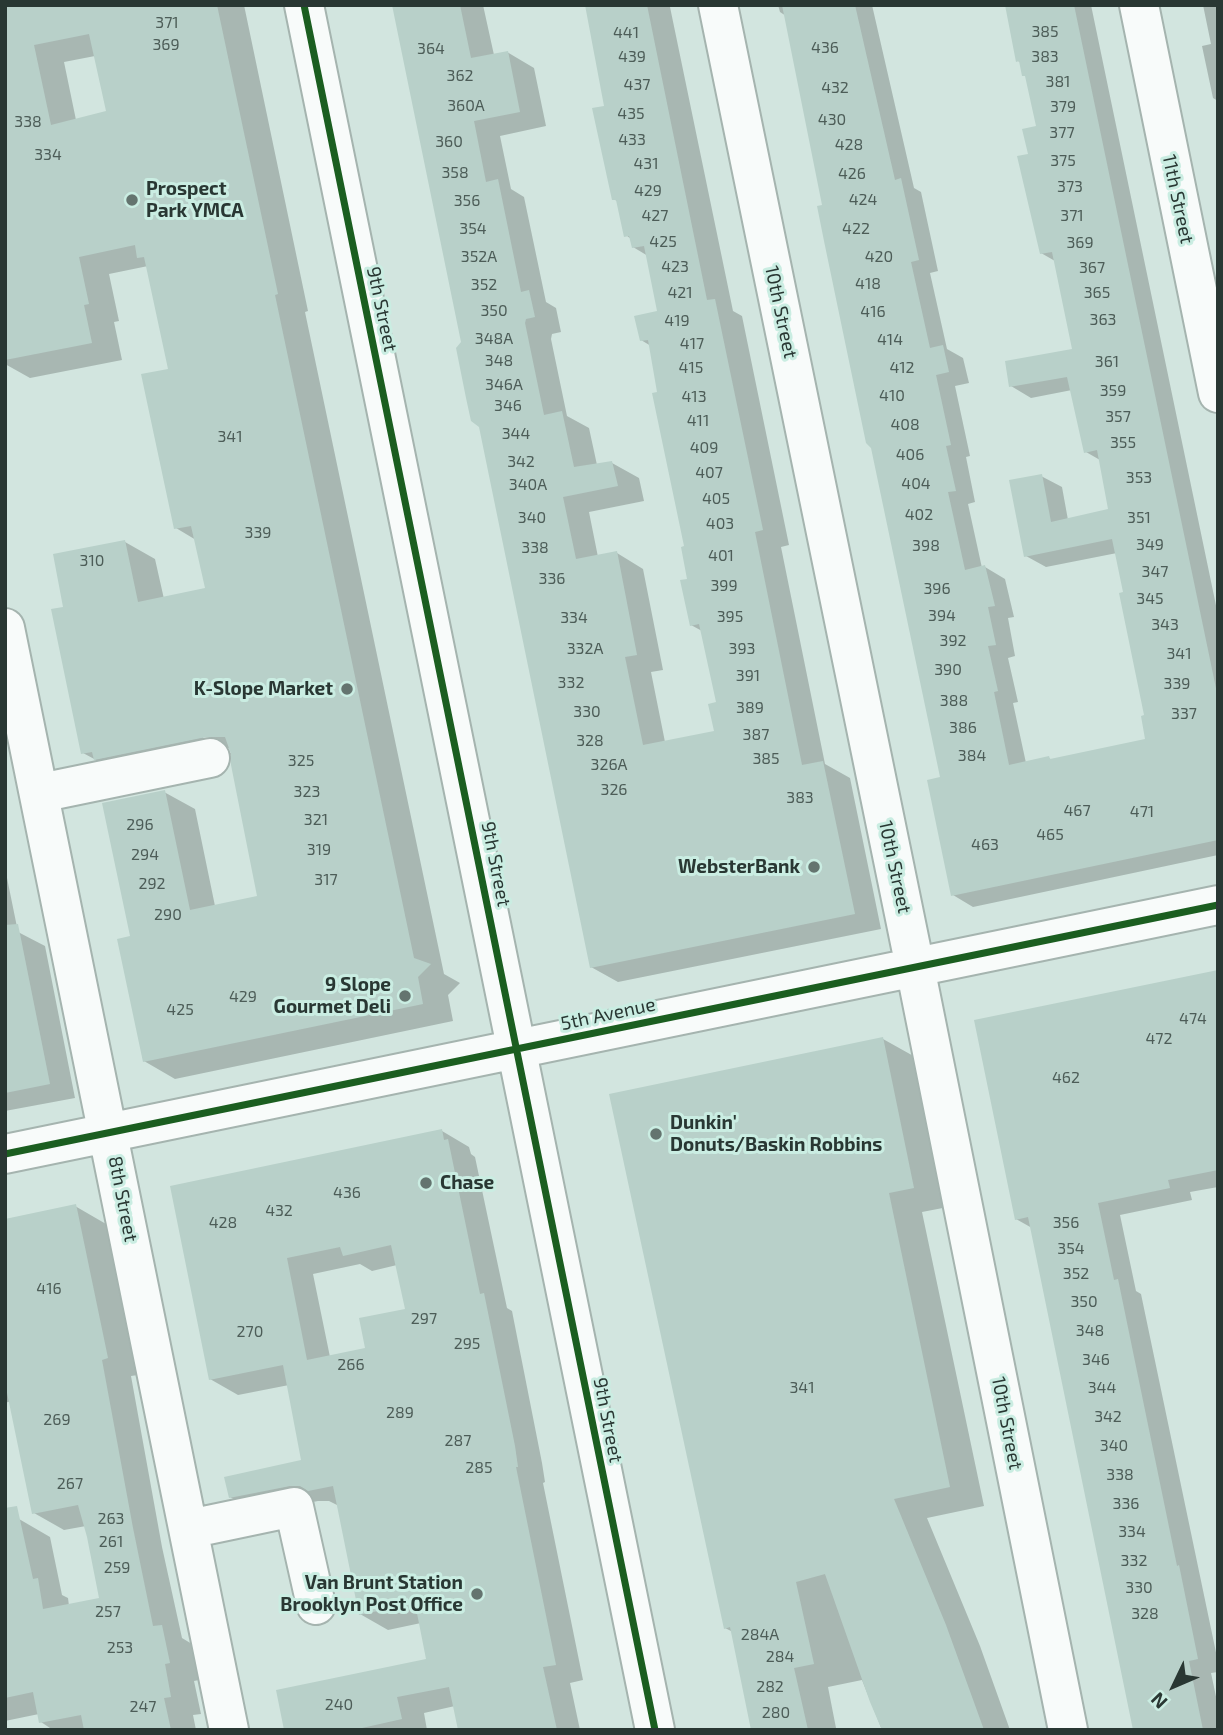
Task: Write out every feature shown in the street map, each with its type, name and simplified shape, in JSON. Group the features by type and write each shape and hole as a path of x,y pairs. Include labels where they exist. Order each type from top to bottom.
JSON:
{"street":[{"name":"9th Street","path":"304,5 654,1730"},
{"name":"10th Street","path":"718,5 1068,1730"},
{"name":"11th Street","path":"1139,5 1218,393"},
{"name":"8th Street","path":"5,628 229,1730"},
{"path":"40,793 210,758"},
{"name":"5th Avenue","path":"5,1154 1218,905"},
{"path":"189,1529 294,1507 316,1605"}],"building":[{"path":"5,5 217,5 414,958 431,964 418,977 423,1004 143,1062 117,939 130,936 102,803 165,790 190,910 257,896 231,754 225,737 206,737 94,760 92,752 81,754 51,609 63,607 53,554 125,540 138,602 205,588 191,526 174,529 141,374 168,369 144,257 137,258 135,245 79,257 89,304 84,305 92,343 5,360","holes":["89,34 106,111 51,125 34,45"]},
{"path":"392,5 460,5 471,58 508,51 520,112 474,121 486,182 498,179 521,292 529,290 535,317 526,319 525,323 544,415 562,411 574,467 612,461 618,486 563,497 576,559 617,551 637,655 625,657 643,745 714,731 708,704 716,702 699,624 690,626 680,580 687,579 681,547 684,546 652,393 657,392 648,340 640,341 634,316 657,311 644,246 632,248 629,236 624,237 616,200 612,200 592,108 604,106 585,5 647,5 707,300 715,299 763,530 755,532 802,765 823,761 855,914 590,968 479,427 471,421 466,398 456,348 461,342"},
{"path":"782,5 855,5 895,180 901,178 919,260 911,262 930,348 943,345 949,372 936,375 951,445 946,446 956,491 948,492 965,570 985,565 995,606 988,607 996,645 988,646 1009,765 1145,739 1141,716 1144,715 1119,593 1123,592 1112,539 1024,557 1009,480 1042,474 1051,522 1108,509 1097,450 1084,453 1067,377 1009,387 1005,361 1072,349 1052,252 1040,254 1017,156 1028,154 1022,129 1036,126 1025,76 1022,76 1019,61 1016,62 1005,5 1074,5 1218,698 1218,840 951,896 927,780 940,777 871,448 866,443 824,241 817,206 822,205"},
{"path":"18,924 50,1084 5,1093 5,925"},
{"path":"1218,970 1218,1170 1168,1180 1170,1188 1098,1203 1114,1280 1118,1279 1198,1659 1189,1661 1203,1730 1133,1730 1028,1217 1015,1220 974,1020"},
{"path":"883,1037 914,1188 889,1193 950,1487 894,1499 946,1625 984,1730 882,1730 825,1574 796,1582 814,1664 794,1668 808,1730 751,1730 730,1627 724,1629 609,1094"},
{"path":"442,1129 444,1140 448,1139 480,1294 484,1293 515,1446 516,1467 556,1665 543,1667 557,1730 458,1730 449,1687 397,1697 402,1719 353,1730 284,1730 276,1690 426,1659 415,1603 359,1615 333,1486 308,1491 300,1486 290,1486 229,1498 224,1477 301,1460 283,1365 209,1380 170,1186","holes":["391,1245 405,1309 359,1318 365,1348 307,1360 287,1258 340,1247 343,1256"]},
{"path":"76,1204 108,1358 102,1360 153,1626 162,1625 170,1663 165,1664 171,1697 164,1698 171,1730 84,1730 81,1715 39,1723 33,1692 5,1698 5,1508 17,1506 33,1579 38,1578 43,1609 99,1598 78,1505 32,1514 5,1383 5,1219"}],"cycle path":[{"path":"304,5 655,1730"},
{"path":"5,1154 1218,905"}],"place":[{"name":"Prospect Park YMCA","path":"132,200"},
{"name":"K-Slope Market","path":"347,689"},
{"name":"WebsterBank","path":"814,867"},
{"name":"9 Slope Gourmet Deli","path":"405,996"},
{"name":"Dunkin' Donuts/Baskin Robbins","path":"656,1134"},
{"name":"Chase","path":"426,1183"},
{"name":"Van Brunt Station Brooklyn Post Office","path":"477,1594"}]}
